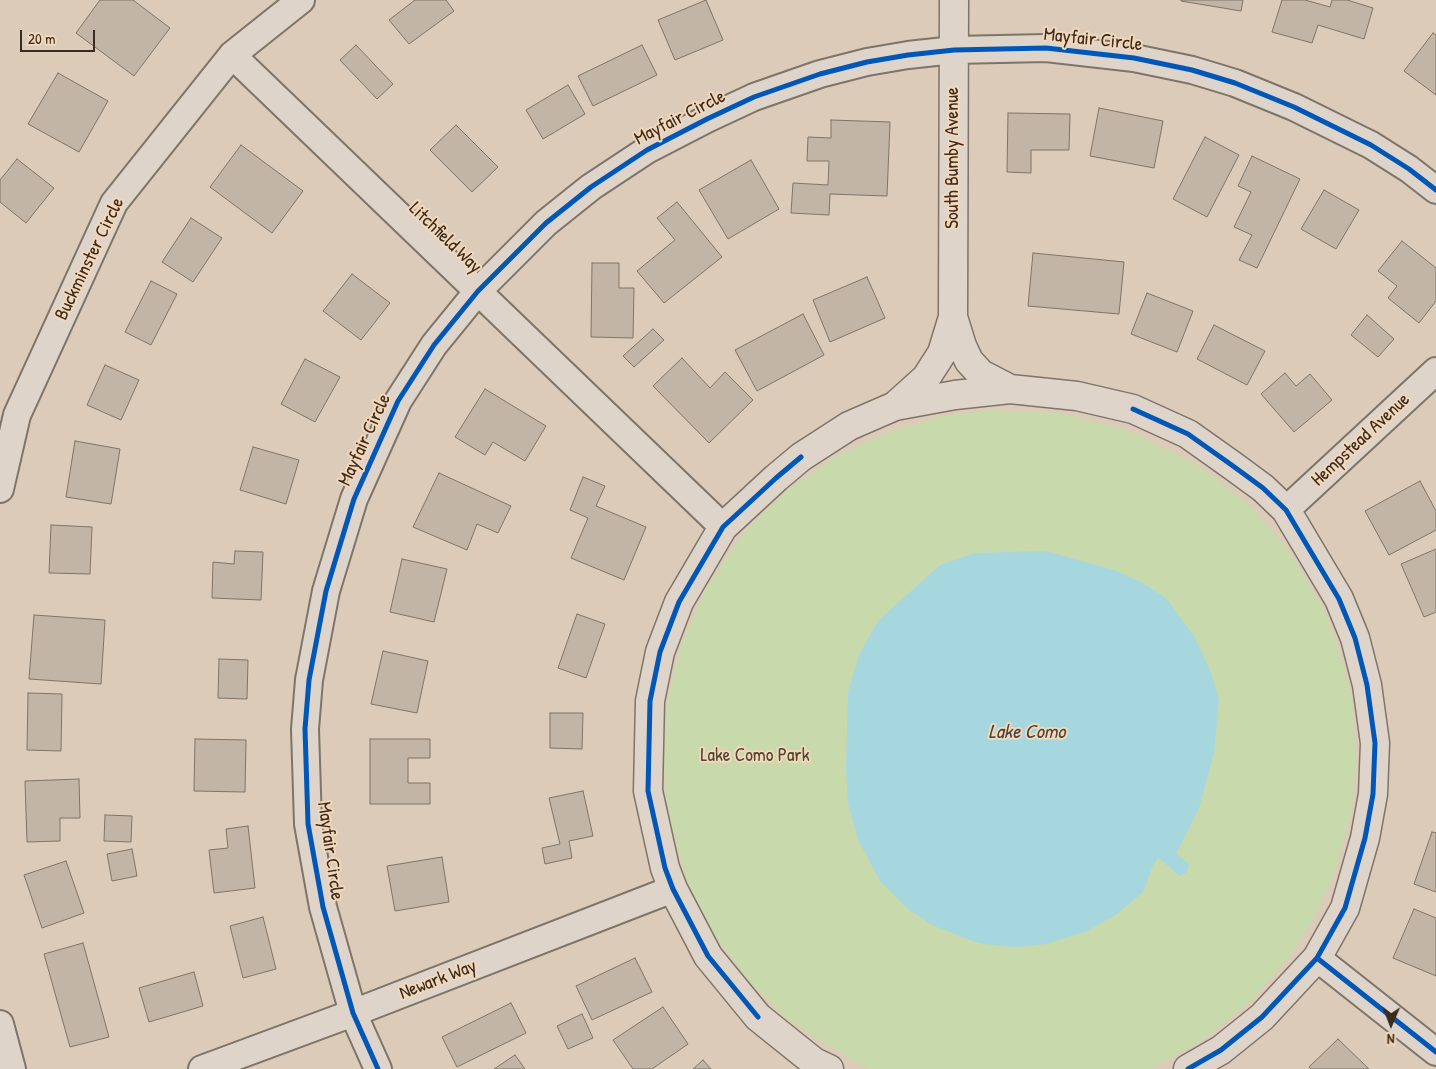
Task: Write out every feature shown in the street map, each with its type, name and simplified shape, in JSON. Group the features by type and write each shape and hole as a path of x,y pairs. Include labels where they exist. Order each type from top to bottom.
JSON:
{"street":[{"name":"Buckminster Circle","path":"0,489 8,415 114,203 232,55 301,0"},
{"name":"South Bumby Avenue","path":"895,406 926,378 942,353 953,316 954,0"},
{"name":"Mayfair Circle","path":"378,1069 353,1013 323,907 308,824 305,729 309,680 326,591 354,499 398,402 434,345 478,291 546,224 591,187 656,145 754,97 820,74 867,62 908,54 954,50 1046,48 1134,58 1192,70 1235,83 1277,100 1371,145 1409,169 1436,190"},
{"name":"Litchfield Way","path":"232,55 723,527"},
{"name":"South Bumby Avenue","path":"953,316 962,346 970,362 981,374 1010,389"},
{"name":"Hempstead Avenue","path":"1286,510 1436,371"},
{"path":"829,1069 814,1062 758,1017 708,956 673,889 665,868 648,791 650,701 660,652 679,602 723,527 801,457 849,426 895,406 955,395 1010,389 1077,396 1133,409 1188,434 1233,466 1263,488 1286,510 1339,598 1355,638 1367,685 1375,743 1373,794 1365,838 1345,908 1318,958 1262,1017 1221,1050 1188,1069"},
{"name":"Newark Way","path":"202,1069 353,1013 673,889"},
{"path":"1318,958 1436,1052"},
{"path":"0,1024 12,1069"}],"green space":[{"name":"Lake Como Park","path":"992,410 1059,413 1130,431 1198,465 1246,503 1285,545 1324,609 1343,662 1353,707 1356,764 1350,816 1335,871 1316,914 1290,956 1252,1000 1200,1042 1150,1069 870,1069 860,1065 788,1020 748,980 713,933 687,882 667,809 663,757 667,700 682,642 706,588 746,529 785,492 836,456 888,432 942,416","holes":["1046,551 1114,570 1141,582 1199,808 1176,854 1179,876 1158,857 1152,868 1046,944 1019,947 1000,946 846,768 848,692 859,655"]}],"water":[{"name":"Lake Como","path":"1046,551 1114,570 1141,582 1166,598 1195,638 1210,670 1219,699 1214,753 1199,808 1176,854 1189,864 1187,872 1179,876 1158,857 1143,892 1117,914 1087,931 1046,944 1019,947 978,943 934,926 908,909 881,882 859,842 848,804 846,768 848,692 859,655 878,621 940,565 975,553"}],"building":[{"path":"100,0 133,0 170,28 134,76 76,33"},
{"path":"415,0 446,0 454,11 409,44 389,20"},
{"path":"706,0 723,40 675,60 658,20"},
{"path":"1181,0 1243,0 1241,11"},
{"path":"1282,0 1305,0 1330,7 1332,0 1347,0 1373,8 1364,39 1318,25 1312,43 1272,32"},
{"path":"1433,33 1436,35 1436,95 1404,71"},
{"path":"356,45 393,84 377,99 340,60"},
{"path":"642,45 657,75 593,106 578,76"},
{"path":"58,73 108,101 79,152 28,124"},
{"path":"568,85 585,114 543,139 526,110"},
{"path":"1099,108 1163,121 1154,168 1090,156"},
{"path":"1008,113 1070,114 1069,150 1031,150 1031,173 1007,172"},
{"path":"831,120 890,122 887,196 830,194 829,215 791,213 793,183 828,185 829,161 807,161 808,137 831,138"},
{"path":"456,125 498,167 472,192 430,150"},
{"path":"1205,137 1239,155 1207,217 1173,199"},
{"path":"241,145 303,191 272,233 210,187"},
{"path":"1252,156 1300,179 1257,268 1239,260 1252,235 1234,227 1251,192 1238,186"},
{"path":"17,159 54,188 26,223 0,202 0,180"},
{"path":"751,160 779,209 728,239 699,190"},
{"path":"1324,190 1359,210 1336,249 1301,229"},
{"path":"677,202 722,257 664,303 637,271 675,240 657,218"},
{"path":"191,218 222,238 193,282 162,262"},
{"path":"1402,241 1436,268 1436,301 1419,323 1388,298 1397,286 1378,271"},
{"path":"1033,253 1124,262 1119,314 1028,306"},
{"path":"592,263 619,263 619,288 634,288 633,338 591,337"},
{"path":"352,274 390,303 361,340 323,311"},
{"path":"867,277 885,318 830,342 813,300"},
{"path":"151,281 177,294 151,345 125,332"},
{"path":"1147,293 1193,311 1177,352 1131,334"},
{"path":"803,314 824,355 757,391 735,350"},
{"path":"1367,315 1394,339 1378,357 1351,335"},
{"path":"1214,325 1265,351 1247,385 1197,359"},
{"path":"653,329 664,340 634,367 623,356"},
{"path":"682,358 710,388 725,372 753,400 709,443 653,386"},
{"path":"305,359 340,377 315,422 281,404"},
{"path":"105,365 139,380 121,420 87,405"},
{"path":"1285,373 1296,386 1310,374 1332,400 1294,432 1261,394"},
{"path":"485,389 546,426 525,461 493,442 485,455 455,437"},
{"path":"75,441 120,449 111,504 66,497"},
{"path":"253,447 299,460 286,504 240,490"},
{"path":"439,473 511,506 498,533 477,524 467,550 413,527"},
{"path":"583,477 605,486 596,506 646,527 624,580 571,558 588,518 570,510"},
{"path":"1420,481 1436,511 1436,530 1389,555 1365,511"},
{"path":"51,525 92,527 90,574 49,573"},
{"path":"1436,549 1436,612 1424,617 1401,564"},
{"path":"235,551 263,552 261,600 212,598 213,562 234,564"},
{"path":"402,559 447,569 434,622 390,612"},
{"path":"577,614 605,624 586,678 558,668"},
{"path":"34,615 105,620 101,684 29,679"},
{"path":"383,651 428,661 417,713 371,704"},
{"path":"219,659 248,660 247,699 218,698"},
{"path":"28,693 62,694 61,751 27,750"},
{"path":"550,713 583,713 582,749 550,748"},
{"path":"195,739 246,740 245,792 194,791"},
{"path":"370,739 430,739 430,758 408,758 408,783 430,783 430,804 370,804"},
{"path":"79,779 80,818 60,818 60,841 27,842 25,781"},
{"path":"583,791 593,836 569,841 572,858 545,864 542,848 560,844 549,798"},
{"path":"105,815 132,816 131,842 104,841"},
{"path":"248,826 255,888 214,893 209,850 228,848 226,829"},
{"path":"1432,832 1436,833 1436,892 1414,884"},
{"path":"132,849 137,876 112,881 107,854"},
{"path":"442,857 449,902 395,911 387,866"},
{"path":"66,861 84,913 42,928 24,875"},
{"path":"1414,909 1436,918 1436,976 1393,958"},
{"path":"263,917 276,969 243,978 230,926"},
{"path":"83,943 109,1037 70,1047 44,954"},
{"path":"635,958 652,992 592,1020 576,986"},
{"path":"194,972 203,1006 149,1022 139,988"},
{"path":"511,1003 526,1033 457,1067 442,1037"},
{"path":"663,1007 688,1044 652,1069 633,1069 613,1040"},
{"path":"582,1014 593,1038 568,1049 557,1026"},
{"path":"1338,1039 1369,1069 1311,1069 1309,1067"},
{"path":"515,1055 525,1069 494,1069"},
{"path":"703,1060 711,1069 693,1069"}],"cycle path":[{"path":"378,1069 353,1013 323,907 308,824 305,729 309,680 326,591 354,499 398,401 434,345 478,291 546,223 591,187 647,150 754,97 820,74 867,62 954,50 1046,48 1134,58 1192,70 1235,83 1294,107 1371,145 1409,169 1436,190"},
{"path":"1133,409 1188,434 1263,488 1286,510 1339,599 1355,638 1367,685 1375,743 1373,794 1365,838 1345,908 1317,958 1262,1017 1221,1050 1188,1069"},
{"path":"758,1017 708,956 673,889 665,868 648,791 650,701 660,652 679,602 723,527 801,457"},
{"path":"1317,958 1436,1052"}]}
